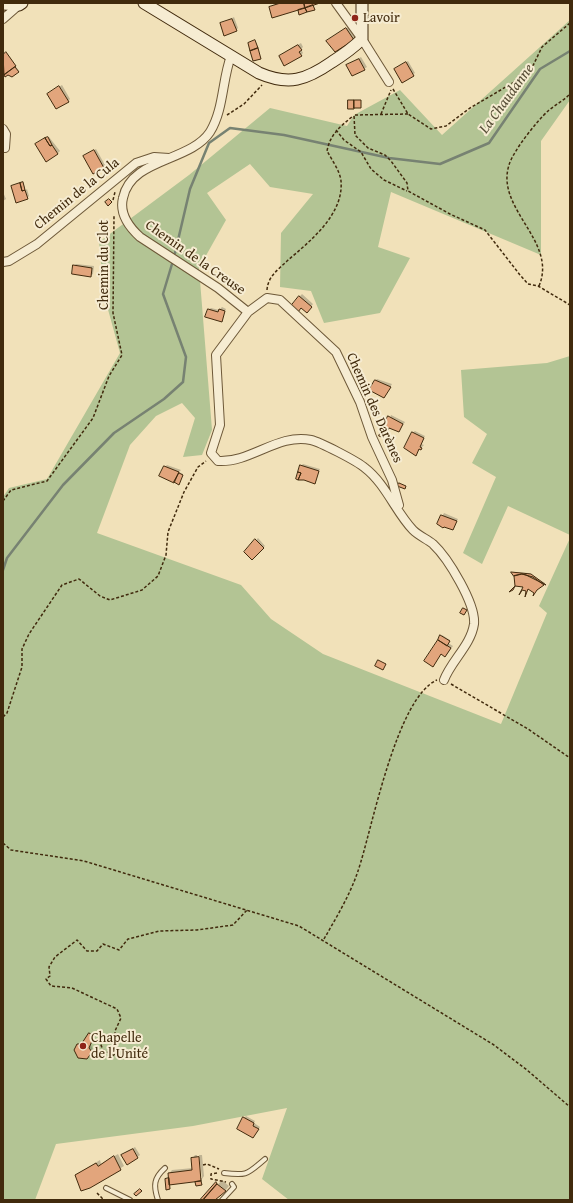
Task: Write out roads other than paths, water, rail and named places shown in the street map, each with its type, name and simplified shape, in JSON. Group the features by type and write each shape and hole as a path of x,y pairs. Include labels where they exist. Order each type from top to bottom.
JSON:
{"street":[{"path":"144,3 230,56 271,78 294,80 312,75 353,49 362,39 362,3"},
{"path":"336,3 362,39 390,85"},
{"path":"3,4 21,4"},
{"path":"3,19 21,4"},
{"name":"Chemin de la Creuse","path":"230,56 220,105 214,124 204,139 136,176 126,187 122,202 125,219 131,229 140,237 218,288 248,312 216,355 220,425 211,454 218,461 231,462 292,438 312,440 365,468 391,497 402,513"},
{"path":"3,129 6,134 5,148"},
{"name":"Chemin de la Cula","path":"3,262 9,261 36,244 136,163 154,156 170,158"},
{"name":"Chemin des Darènes","path":"248,312 267,298 280,300 336,352 360,402 376,446 392,480 402,513"},
{"path":"402,513 413,530 434,545 452,569 471,605 474,624 469,639 444,680"}],"lane":[{"path":"224,1172 242,1175 248,1173 265,1159"},
{"path":"158,1200 154,1183 157,1175 165,1168"},
{"path":"222,1200 234,1187 232,1184"},
{"path":"106,1188 130,1200"}],"waterway":[{"name":"La Chaudanne","path":"175,253 190,189 209,143 230,128 284,135 389,158 440,164 489,143 540,69 570,51"},
{"path":"3,570 7,558 63,485 114,433 164,399 183,382 186,357 163,294 172,264"}],"place":[{"name":"Lavoir","path":"355,18"},
{"name":"Chapelle de l'Unité","path":"83,1046"}]}
